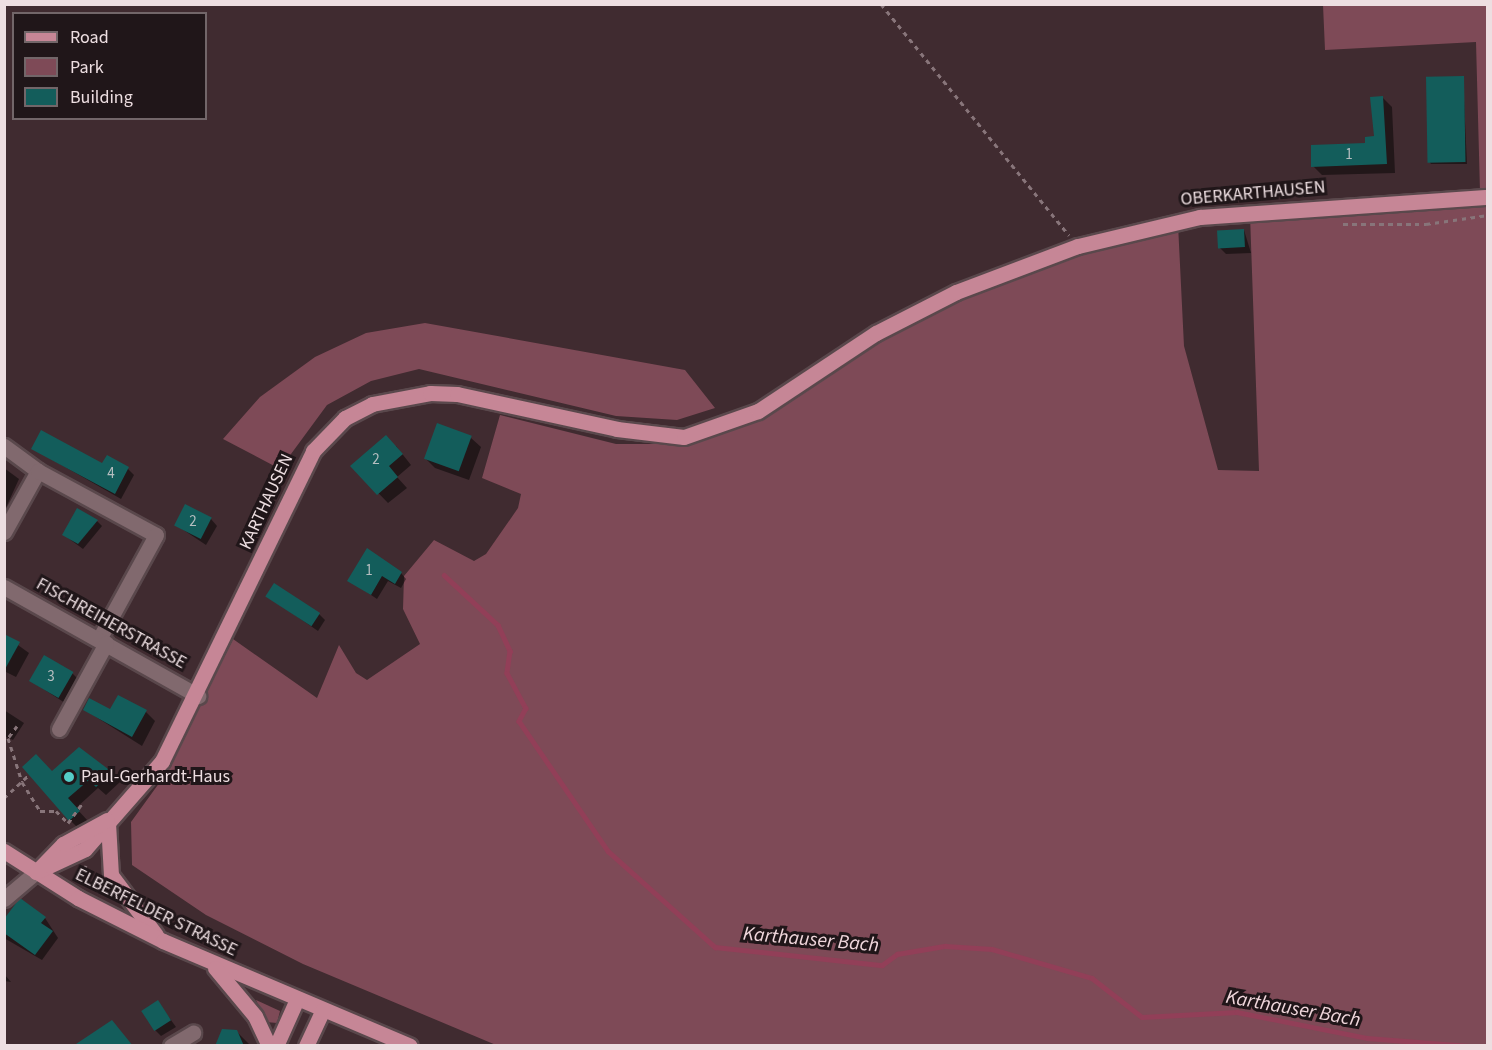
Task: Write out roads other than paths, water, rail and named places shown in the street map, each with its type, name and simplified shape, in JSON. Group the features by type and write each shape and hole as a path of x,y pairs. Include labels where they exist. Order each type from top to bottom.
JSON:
{"main road":[{"name":"OBERKARTHAUSEN","path":"1029,263 1074,241 1200,217 1488,196"},
{"name":"KARTHAUSEN","path":"36,872 63,844 110,820 162,761 198,696 301,472 345,418 372,404 430,393 616,429 684,437 715,430 758,411 876,333 1029,263"},
{"path":"110,820 106,856 116,886 163,941"},
{"name":"ELBERFELDER STRASSE","path":"4,851 36,872 163,941 410,1046"},
{"path":"209,962 246,1002 269,1046"},
{"path":"276,1046 297,999"},
{"path":"306,1046 323,1010"}],"street":[{"path":"4,446 38,471 156,535 59,729"},
{"path":"4,532 38,471"},
{"name":"FISCHREIHERSTRASSE","path":"4,587 198,696"},
{"path":"4,899 36,872"},
{"path":"171,1046 193,1033"}],"waterway":[{"name":"Karthauser Bach","path":"444,575 498,625 510,651 507,673 526,708 519,721 608,851 715,947 882,965 897,954 945,946 992,949 1092,978 1142,1017 1237,1012 1367,1038 1469,1046"}],"place":[{"name":"Paul-Gerhardt-Haus","path":"69,777"}]}
